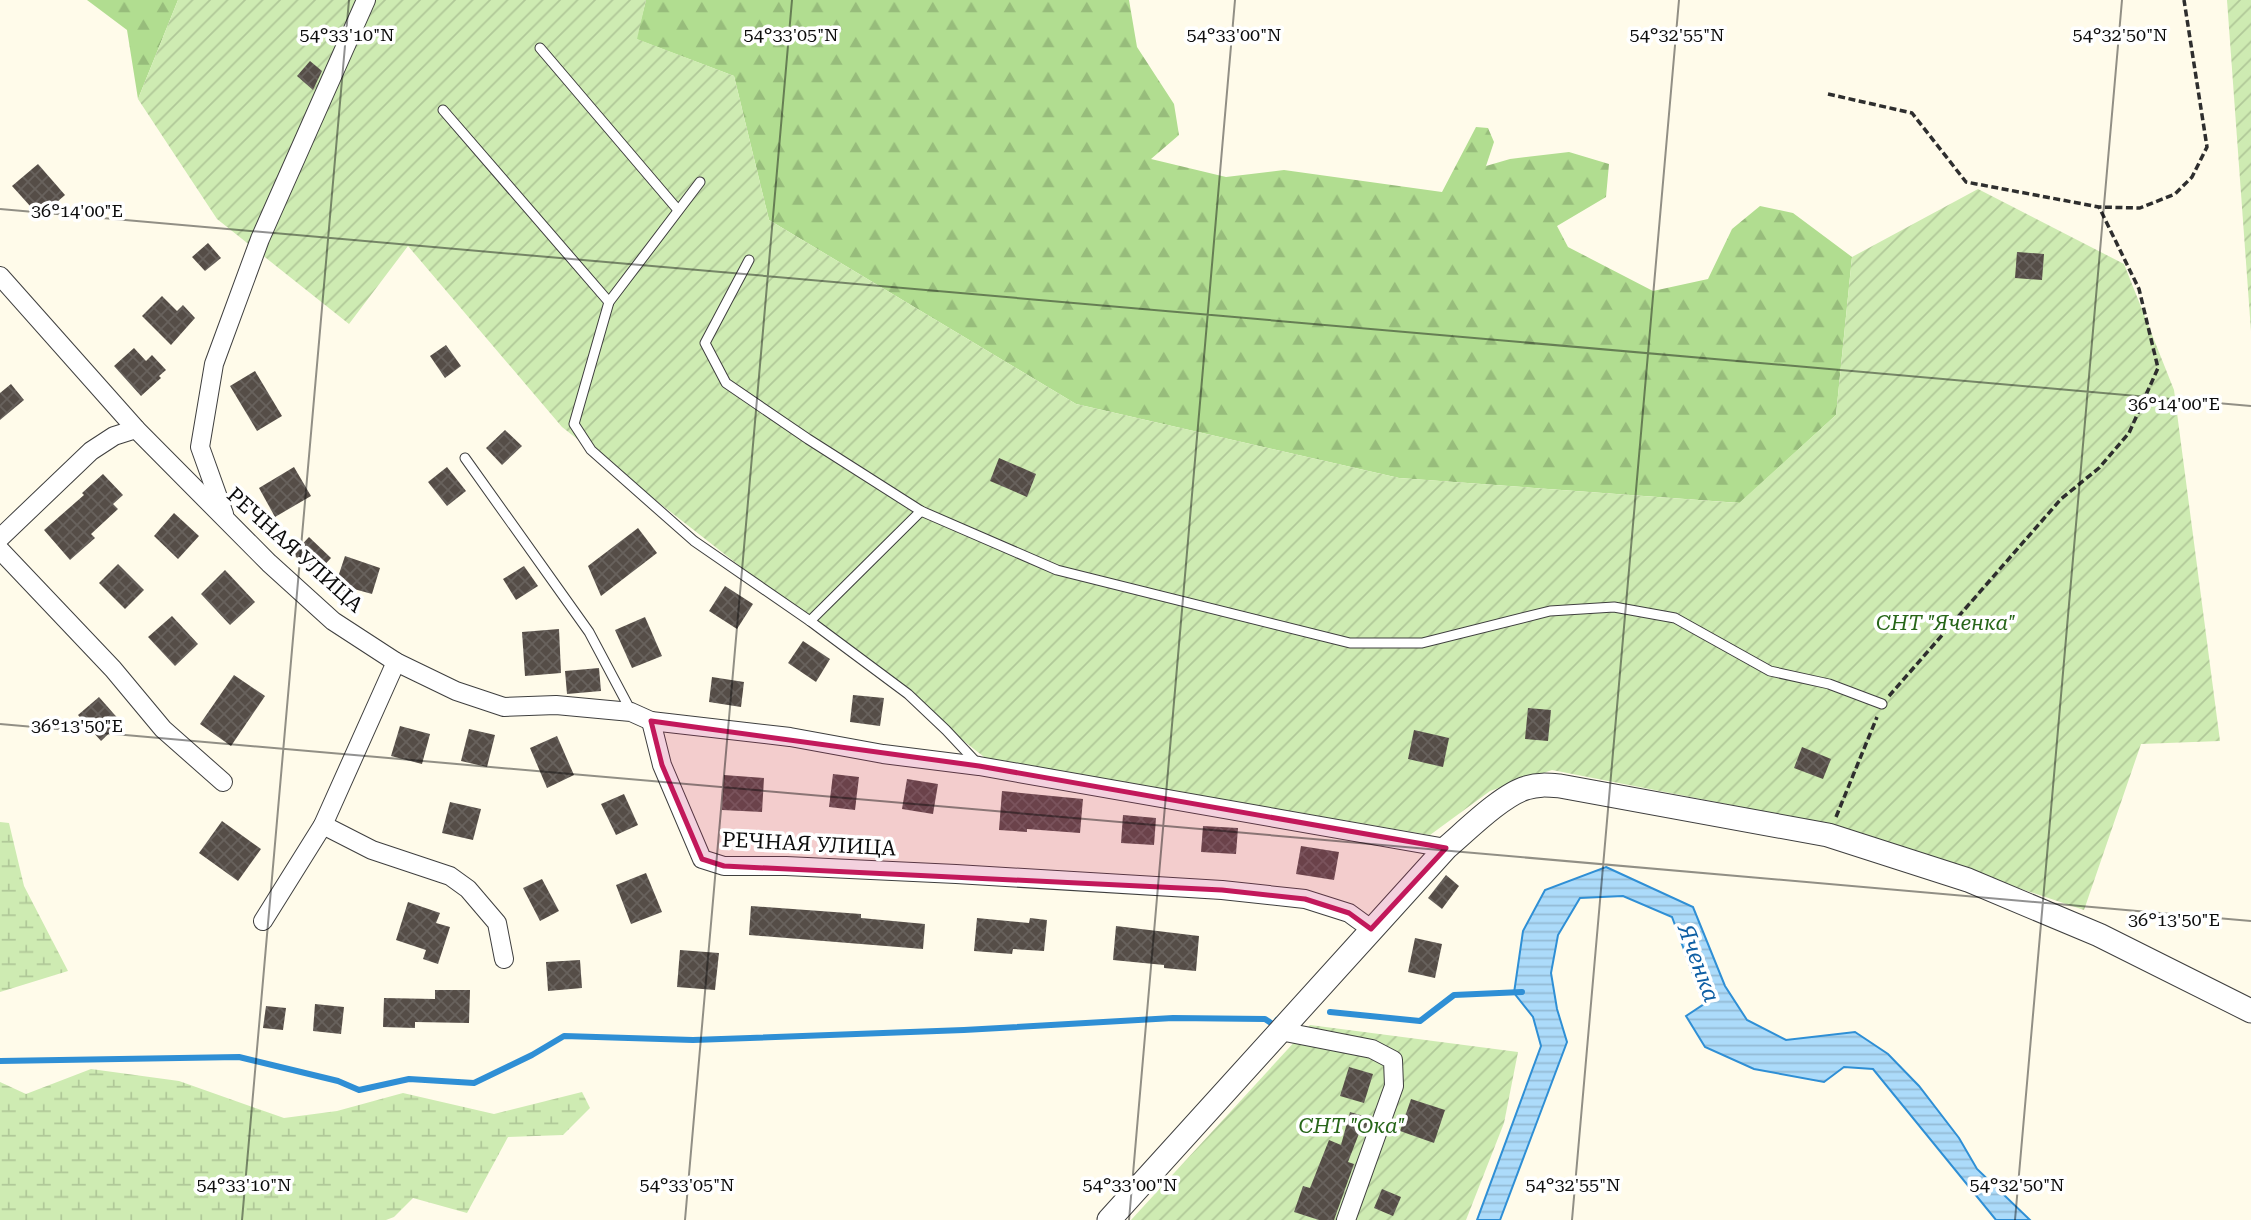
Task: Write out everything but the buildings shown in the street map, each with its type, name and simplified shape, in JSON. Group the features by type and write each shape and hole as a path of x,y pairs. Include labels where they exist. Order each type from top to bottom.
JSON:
{"street":[{"path":"226,521 200,447 214,364 260,239 366,0"},
{"name":"РЕЧНАЯ УЛИЦА","path":"0,276 136,429 226,521 333,621 396,662 456,691 505,707 556,705 631,712 651,721 662,765 702,859 724,866 943,873 1222,890 1304,899 1349,913 1371,929"},
{"path":"0,538 91,451 114,436 136,429"},
{"path":"0,550 113,669 163,729 223,782"},
{"path":"263,921 323,825 396,662"},
{"path":"651,721 790,737 883,754 979,766 1446,848"},
{"path":"1109,1220 1446,848 1489,811 1524,788 1543,785 1828,835 1968,880 2099,935 2251,1011"},
{"path":"323,825 372,850 450,876 468,889 497,923 504,959"},
{"path":"1280,1031 1371,1049 1393,1059 1394,1086 1346,1220"}],"lane":[{"path":"540,48 678,210"},
{"path":"443,110 610,302"},
{"path":"699,181 610,302 574,424 592,450 694,541 810,621 908,694 979,766"},
{"path":"749,260 705,343 726,383 920,511 1057,570 1350,643 1422,643 1550,611 1614,607 1675,618 1770,671 1829,684 1882,704"},
{"path":"465,458 589,632 631,712"},
{"path":"810,621 920,511"}],"path":[{"path":"1828,94 1912,113 1966,182 2099,207 2140,208 2175,194 2192,177 2207,147 2184,0"},
{"path":"1828,835 1882,704 2060,499 2099,468 2129,433 2158,368 2139,289 2099,207"}],"highlighted area":[{"path":"651,721 979,766 1446,848 1371,929 1349,913 1305,899 1222,890 724,866 702,859 662,765"}],"green space":[{"path":"87,0 178,0 138,99 127,30"},
{"name":"СНТ \"Яченка\"","path":"178,0 646,0 637,39 734,76 769,220 1076,404 1399,478 1739,503 1836,415 1852,257 1978,189 2124,264 2174,390 2220,741 2141,744 2084,910 1828,824 1552,770 1490,791 1430,835 988,760 562,427 408,246 349,324 217,219 138,99"},
{"path":"646,0 1129,0 1137,47 1174,104 1179,135 1151,159 1226,177 1284,170 1442,192 1476,127 1488,128 1494,142 1486,166 1510,159 1569,152 1609,164 1606,197 1557,226 1568,247 1653,291 1708,279 1732,229 1760,206 1793,213 1852,257 1836,415 1740,503 1399,478 1076,404 769,220 734,76 636,39"},
{"path":"2227,0 2251,0 2251,331"},
{"path":"0,822 9,823 24,886 68,971 0,992"},
{"name":"СНТ \"Ока\"","path":"1310,1025 1518,1052 1504,1123 1466,1220 1131,1220"},
{"path":"91,1069 179,1081 284,1118 337,1111 403,1093 494,1114 582,1092 590,1108 563,1135 508,1137 467,1213 413,1198 394,1217 386,1220 0,1220 0,1082 26,1094"}],"water":[{"name":"Яченка","path":"1606,867 1693,907 1725,986 1747,1020 1786,1040 1855,1032 1888,1054 1919,1086 1959,1138 1977,1169 2030,1220 1996,1220 1873,1069 1844,1067 1824,1082 1754,1069 1705,1047 1686,1016 1704,1004 1672,917 1623,896 1580,898 1558,935 1551,973 1557,1009 1567,1042 1500,1220 1477,1220 1541,1046 1533,1017 1514,993 1523,931 1545,890"}],"waterway":[{"path":"1330,1012 1420,1021 1454,995 1522,992"},
{"path":"0,1061 239,1057 338,1081 359,1090 409,1079 474,1083 564,1036 693,1040 964,1030 1173,1018 1265,1019 1274,1025 1277,1020"}]}
